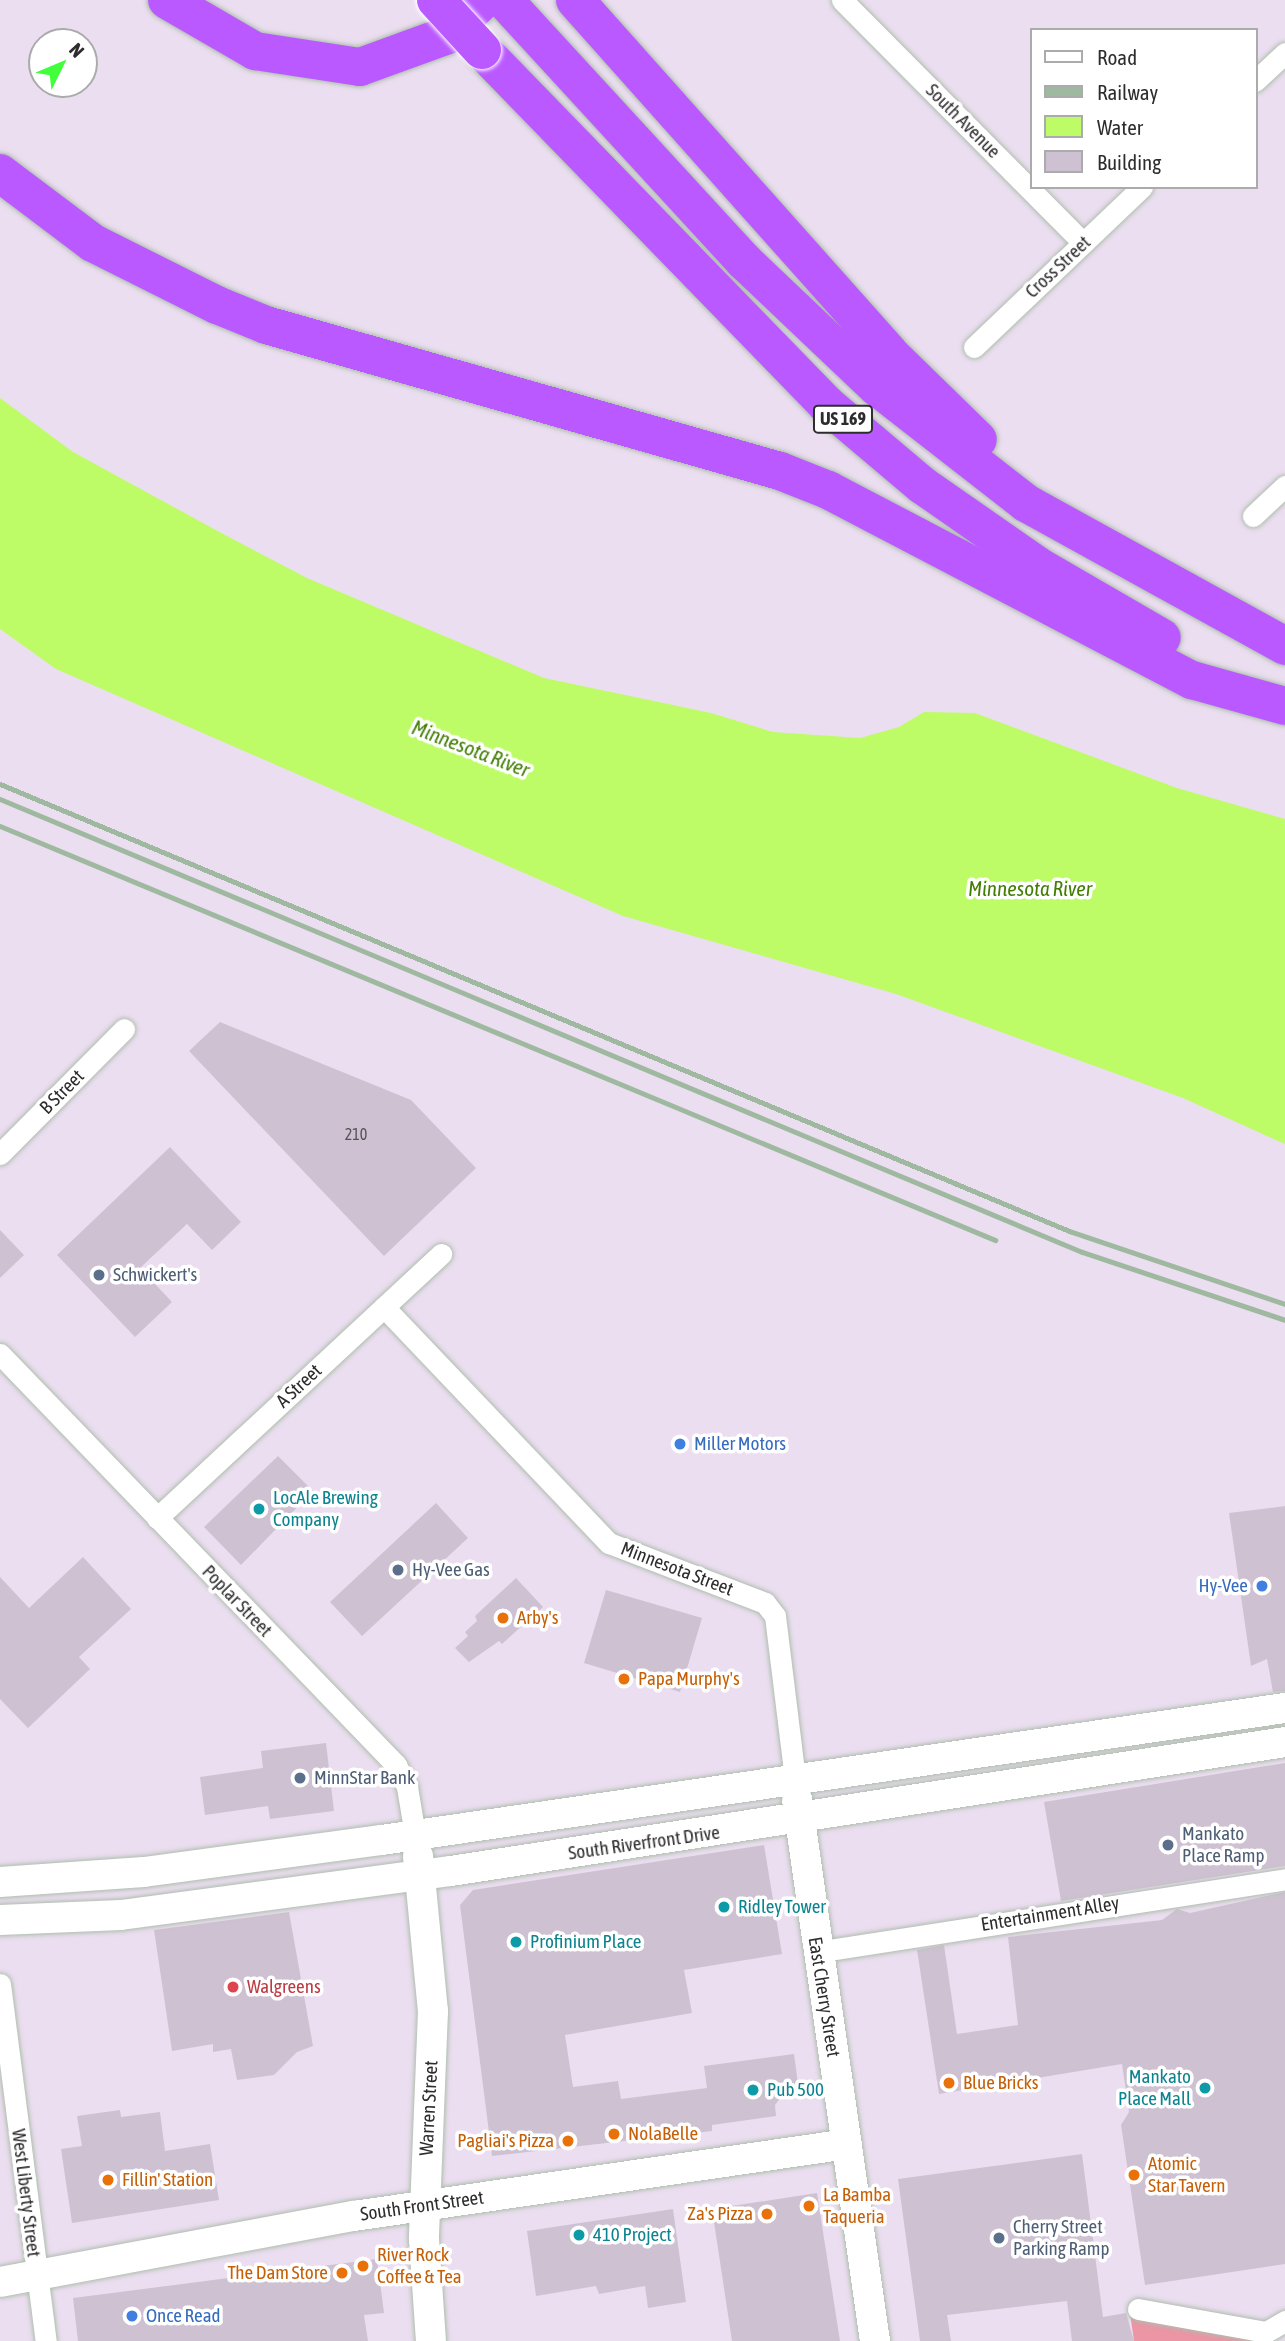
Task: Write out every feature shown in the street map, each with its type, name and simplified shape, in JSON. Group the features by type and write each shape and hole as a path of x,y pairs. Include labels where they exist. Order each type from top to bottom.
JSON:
{"highway":[{"path":"167,0 255,51 296,61 360,67 406,55 448,35 483,0"},
{"name":"US 169","path":"436,0 751,334 922,485 1038,566 1279,704"},
{"path":"296,61 358,53 401,38 432,20 453,0"},
{"path":"575,0 889,354 1011,471 1147,573"},
{"name":"US 169","path":"511,8 744,261 877,387 1026,503 1147,573 1285,646"},
{"path":"0,173 93,243 217,305 266,325 780,471 1192,680 1279,704"}],"main road":[{"path":"0,1882 144,1872 415,1835 1285,1707"},
{"name":"South Riverfront Drive","path":"0,1920 121,1915 420,1875 799,1819 1285,1742"},
{"name":"Minnesota Street","path":"795,1778 799,1819"},
{"name":"East Cherry Street","path":"799,1819 816,1952 875,2341"},
{"name":"Poplar Street","path":"415,1835 420,1875"},
{"name":"Warren Street","path":"420,1875 433,2011 425,2205 432,2341"},
{"name":"South Front Street","path":"0,2282 37,2278 425,2205 847,2144"}],"street":[{"name":"South Avenue","path":"842,0 1083,243"},
{"path":"1257,79 1285,53"},
{"name":"Cross Street","path":"974,347 1140,189"},
{"path":"1253,516 1285,486"},
{"name":"B Street","path":"0,1154 124,1029"},
{"name":"A Street","path":"157,1518 441,1254"},
{"name":"Minnesota Street","path":"384,1307 609,1543 765,1603 775,1616 795,1778"},
{"name":"Poplar Street","path":"0,1354 396,1765 407,1787 415,1835"},
{"name":"Entertainment Alley","path":"816,1952 1285,1879"},
{"name":"West Liberty Street","path":"0,1983 46,2341"},
{"path":"1138,2309 1267,2337 1285,2322"}],"shaded area":[{"path":"1130,2313 1244,2336 1251,2341 1134,2341"}],"water":[{"name":"Minnesota River","path":"0,398 73,452 307,578 544,678 711,713 773,732 860,738 899,727 924,712 975,713 1177,788 1285,819 1285,1144 1183,1098 896,994 623,916 56,669 0,629"}],"building":[{"path":"220,1022 411,1100 476,1168 384,1256 189,1051"},
{"path":"170,1147 241,1222 212,1250 187,1224 140,1268 172,1302 135,1337 57,1255"},
{"path":"0,1230 24,1255 0,1278"},
{"name":"LocAle Brewing Company","path":"278,1456 313,1491 241,1565 204,1527"},
{"name":"Hy-Vee Gas","path":"436,1503 468,1538 362,1636 330,1602"},
{"name":"Hy-Vee","path":"1285,1506 1285,1691 1273,1692 1267,1659 1251,1666 1229,1513"},
{"path":"83,1557 131,1609 79,1657 90,1669 28,1728 0,1699 0,1577 29,1608"},
{"name":"Arby's","path":"516,1578 543,1607 502,1644 499,1641 469,1662 455,1648 468,1636 465,1632 477,1621 475,1616"},
{"path":"606,1590 702,1618 680,1692 584,1663"},
{"path":"326,1743 334,1811 270,1819 268,1806 205,1815 200,1777 263,1768 261,1751"},
{"name":"Mankato Place Ramp","path":"1285,1763 1285,1866 1061,1901 1044,1802"},
{"path":"764,1845 782,1954 684,1970 692,2013 565,2035 573,2087 618,2081 621,2099 707,2088 704,2066 794,2054 799,2091 784,2093 775,2105 776,2116 712,2125 712,2131 492,2156 460,1905 473,1890"},
{"name":"Mankato Place Mall","path":"1285,1892 1285,2264 1145,2285 1121,2125 1129,2112 1122,2064 939,2094 917,1950 944,1945 957,2034 1018,2025 1008,1937 1162,1920 1177,1909 1190,1913"},
{"name":"Walgreens","path":"289,1912 313,2046 297,2052 274,2075 237,2080 231,2049 213,2052 213,2044 172,2051 154,1930"},
{"path":"120,2110 121,2117 160,2112 165,2151 210,2144 219,2200 72,2223 61,2149 82,2146 77,2116"},
{"name":"Cherry Street Parking Ramp","path":"1082,2154 1103,2317 1126,2313 1134,2341 1072,2341 1067,2301 947,2315 951,2341 920,2341 898,2179"},
{"path":"817,2193 840,2341 732,2341 712,2209"},
{"path":"673,2209 686,2302 648,2308 645,2286 599,2294 596,2286 536,2296 527,2231"},
{"path":"377,2259 384,2313 364,2315 368,2341 78,2341 73,2298"}],"railway":[{"path":"0,784 1069,1231 1285,1304"},
{"path":"0,799 1082,1252 1285,1320"},
{"path":"0,826 995,1240"}],"place":[{"name":"Schwickert's","path":"99,1275"},
{"name":"Miller Motors","path":"680,1444"},
{"name":"LocAle Brewing Company","path":"259,1509"},
{"name":"Hy-Vee Gas","path":"398,1570"},
{"name":"Hy-Vee","path":"1262,1586"},
{"name":"Arby's","path":"503,1618"},
{"name":"Papa Murphy's","path":"624,1679"},
{"name":"MinnStar Bank","path":"300,1778"},
{"name":"Mankato Place Ramp","path":"1168,1845"},
{"name":"Ridley Tower","path":"724,1907"},
{"name":"Profinium Place","path":"516,1942"},
{"name":"Walgreens","path":"233,1987"},
{"name":"Blue Bricks","path":"949,2083"},
{"name":"Mankato Place Mall","path":"1205,2088"},
{"name":"Pub 500","path":"753,2090"},
{"name":"NolaBelle","path":"614,2134"},
{"name":"Pagliai's Pizza","path":"568,2141"},
{"name":"Atomic Star Tavern","path":"1134,2175"},
{"name":"Fillin' Station","path":"108,2180"},
{"name":"La Bamba Taqueria","path":"809,2206"},
{"name":"Za's Pizza","path":"767,2214"},
{"name":"410 Project","path":"579,2235"},
{"name":"Cherry Street Parking Ramp","path":"999,2238"},
{"name":"River Rock Coffee & Tea","path":"363,2266"},
{"name":"The Dam Store","path":"342,2273"},
{"name":"Once Read","path":"132,2316"}]}
